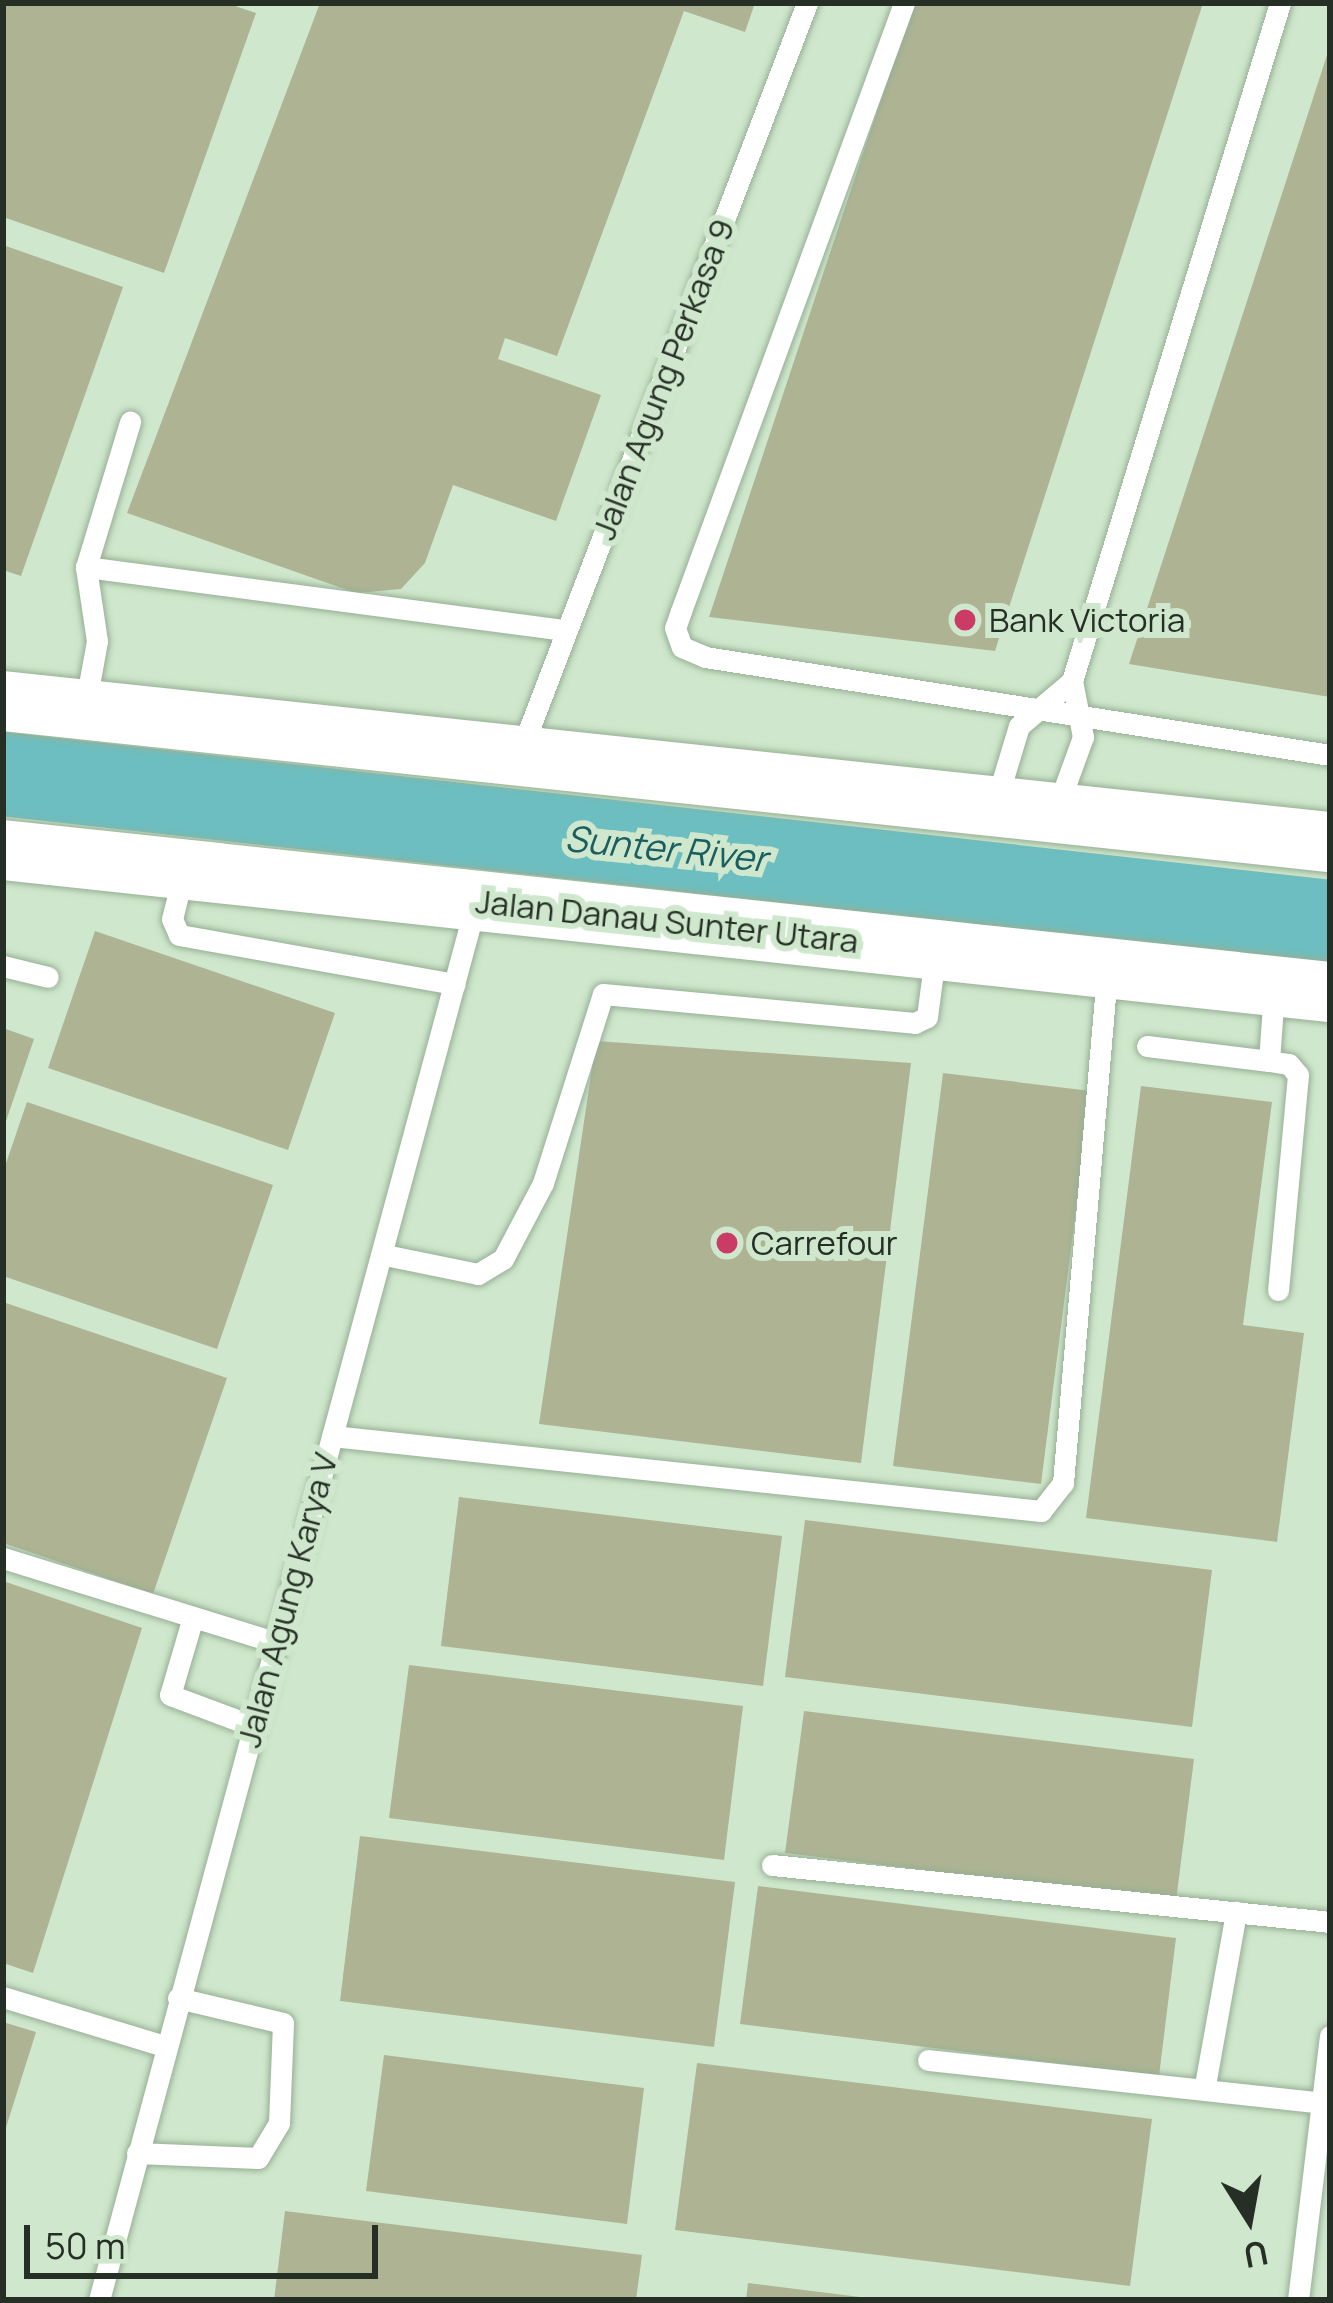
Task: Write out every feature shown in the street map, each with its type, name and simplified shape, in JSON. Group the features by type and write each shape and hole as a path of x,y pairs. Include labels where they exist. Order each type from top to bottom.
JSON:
{"main road":[{"path":"3,701 1330,842"},
{"name":"Jalan Danau Sunter Utara","path":"3,850 1302,989"}],"lane":[{"name":"Jalan Agung Perkasa 9","path":"519,756 807,3"},
{"path":"904,3 675,628 682,647 705,657 1042,705 1330,755"},
{"path":"1055,813 1083,737 1072,680 1280,3"},
{"path":"85,710 97,641 86,567 130,422"},
{"path":"86,567 566,630"},
{"path":"994,807 1019,726 1072,680"},
{"path":"184,869 172,920 179,935 455,984"},
{"name":"Jalan Agung Karya V","path":"99,2300 164,2046 385,1256 477,900"},
{"path":"385,1256 478,1274 503,1259 543,1183 603,994 915,1023 927,1016 936,950"},
{"path":"3,966 48,977"},
{"path":"332,1436 1041,1511 1063,1484 1108,968"},
{"path":"1268,1061 1302,989"},
{"path":"1147,1046 1289,1064 1298,1075 1279,1290"},
{"path":"3,1558 277,1642"},
{"path":"193,1617 170,1695 253,1726"},
{"path":"772,1864 1330,1922"},
{"path":"1205,2085 1236,1912"},
{"path":"3,1997 164,2046"},
{"path":"137,2153 258,2158 279,2122 283,2023 178,1999"},
{"path":"1298,2300 1330,2041"},
{"path":"928,2060 1205,2085 1321,2103"}],"building":[{"path":"3,3 226,3 256,13 164,273 3,217"},
{"path":"320,3 755,3 745,32 684,11 557,356 505,338 498,359 601,395 556,521 453,485 425,563 401,589 356,593 127,513"},
{"path":"913,3 1203,3 995,651 709,617"},
{"path":"1330,49 1330,697 1129,664"},
{"path":"3,245 123,287 21,576 3,570"},
{"path":"95,931 335,1013 288,1150 48,1068"},
{"path":"3,1028 34,1039 4,1127 3,1127"},
{"name":"Carrefour","path":"596,1041 911,1063 861,1463 539,1424"},
{"path":"943,1073 1091,1091 1041,1484 893,1466"},
{"path":"1141,1086 1272,1102 1243,1325 1304,1333 1277,1542 1086,1518"},
{"path":"27,1102 273,1185 217,1349 3,1276 3,1172"},
{"path":"3,1302 227,1378 153,1594 3,1543"},
{"path":"459,1497 782,1536 763,1686 441,1646"},
{"path":"805,1520 1212,1570 1192,1727 785,1677"},
{"path":"3,1581 142,1628 33,1973 3,1963"},
{"path":"409,1665 743,1706 724,1860 389,1818"},
{"path":"804,1711 1194,1759 1176,1901 785,1853"},
{"path":"360,1836 735,1882 714,2047 340,2001"},
{"path":"758,1886 1176,1938 1159,2076 740,2024"},
{"path":"3,2022 36,2032 4,2134 3,2134"},
{"path":"384,2055 644,2088 627,2224 366,2191"},
{"path":"697,2063 1152,2119 1130,2286 675,2230"},
{"path":"285,2211 642,2255 636,2300 274,2300"},
{"path":"748,2283 860,2297 860,2300 746,2300"}],"waterway":[{"name":"Sunter River","path":"3,774 1330,922"}],"place":[{"name":"Bank Victoria","path":"965,620"},
{"name":"Carrefour","path":"727,1243"}]}
